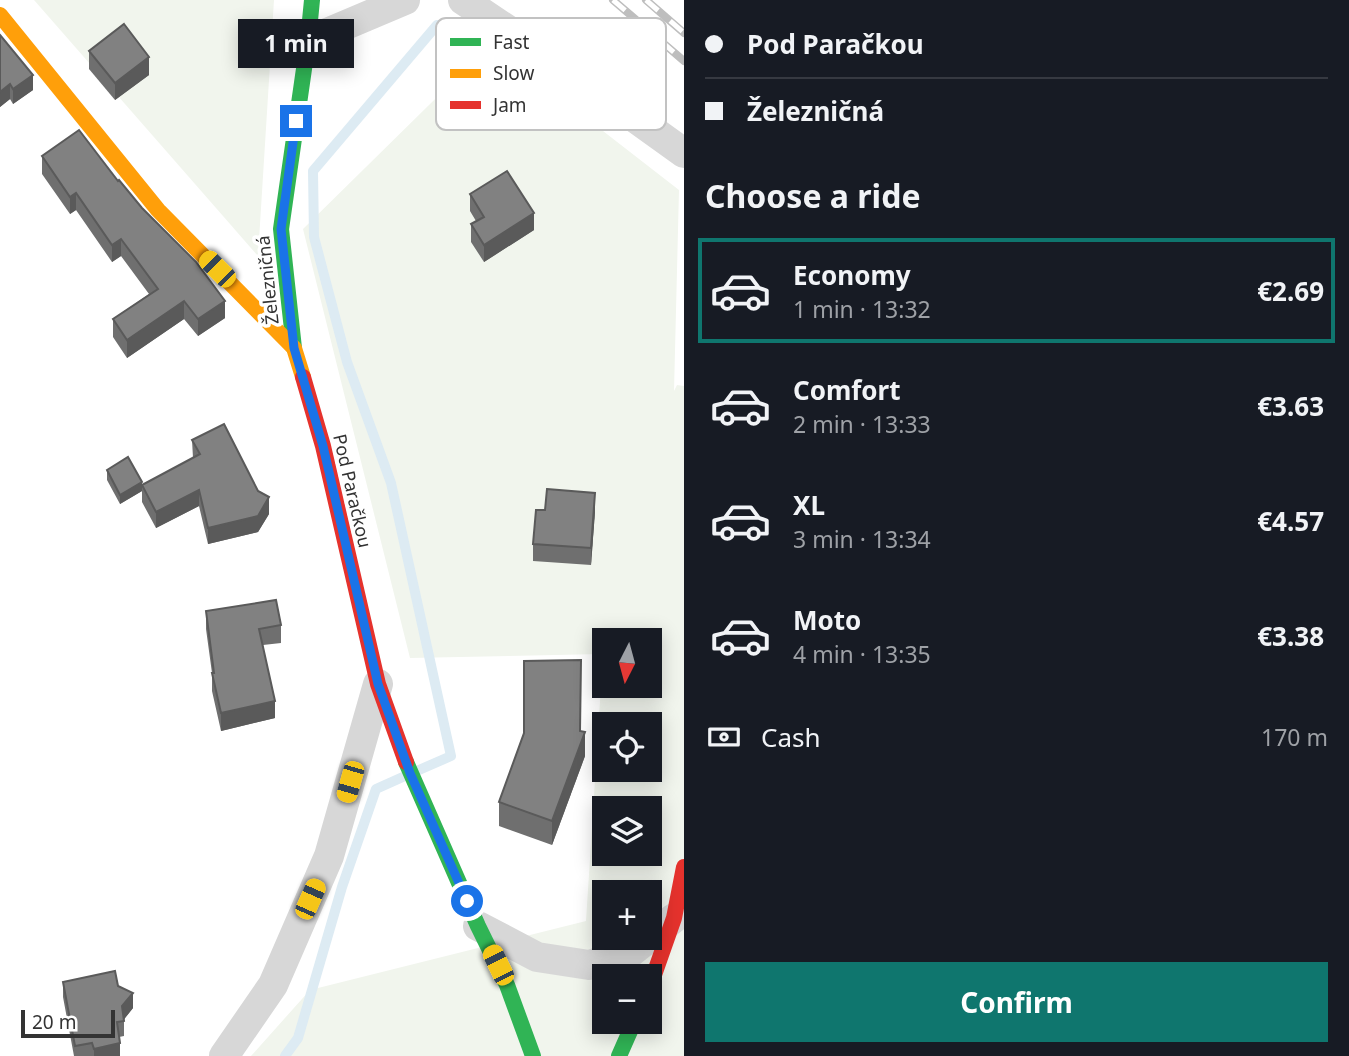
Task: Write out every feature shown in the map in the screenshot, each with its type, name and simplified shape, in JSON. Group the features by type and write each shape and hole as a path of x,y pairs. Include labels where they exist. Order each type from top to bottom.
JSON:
{"street":[{"name":"Železničná","path":"294,348 281,229 312,0"},
{"path":"308,41 405,0"},
{"path":"463,0 490,18"},
{"name":"Pod Paračkou","path":"0,15 158,210 294,348 323,446 378,684 410,773 507,985 533,1056"},
{"path":"652,130 684,153"},
{"path":"224,1056 273,985 329,856 378,684"},
{"path":"658,964 674,918 684,867"},
{"path":"478,926 537,957 589,965 631,952 674,918"},
{"path":"619,1056 629,1034"}],"shaded area":[{"path":"34,0 274,0 258,256"},
{"path":"436,98 436,130 602,130 679,190 674,391 677,385 684,386 684,1056 251,1056 310,990 586,921 592,827 592,866 662,866 662,796 594,796 595,782 662,782 662,712 599,712 600,698 662,698 662,628 592,628 592,654 410,658 303,229"}],"building":[{"path":"124,24 149,57 115,83 89,51"},
{"path":"0,35 33,75 13,89 10,84 0,92"},
{"path":"79,130 118,181 196,262 225,301 198,319 184,301 127,340 113,319 158,289 121,239 112,245 76,193 70,197 42,156"},
{"path":"507,171 534,213 484,245 471,224 484,217 470,194"},
{"path":"224,424 258,491 269,497 258,516 208,528 199,490 156,512 142,485 200,454 192,440"},
{"path":"128,457 142,482 120,495 107,470"},
{"path":"547,489 595,493 591,548 533,544 536,510 545,510"},
{"path":"276,600 281,625 259,629 275,701 221,713 212,673 206,611"},
{"path":"581,660 580,731 585,732 552,821 499,802 524,733 524,661"},
{"path":"115,971 118,986 133,993 122,1006 124,1021 117,1022 120,1043 94,1049 92,1043 75,1046 63,982"}],"waterway":[{"path":"419,770 451,756 391,483 347,362 314,237 313,171 436,26"},
{"path":"285,1056 298,1038 342,887 376,789 405,776"}],"railway":[{"path":"613,0 634,18"},
{"path":"646,0 684,33"},
{"path":"666,46 684,61"}],"traffic: fast":[{"path":"294,348 281,229 312,0"},
{"path":"406,762 507,985 533,1056"},
{"path":"619,1056 629,1034"}],"traffic: slow":[{"path":"0,15 158,210 294,348 303,377"}],"traffic: jam":[{"path":"303,377 323,446 378,684 406,762"},
{"path":"658,964 674,918 684,867"}],"route":[{"path":"296,121 281,229 294,348 323,446 378,684 410,773 467,901"}]}
